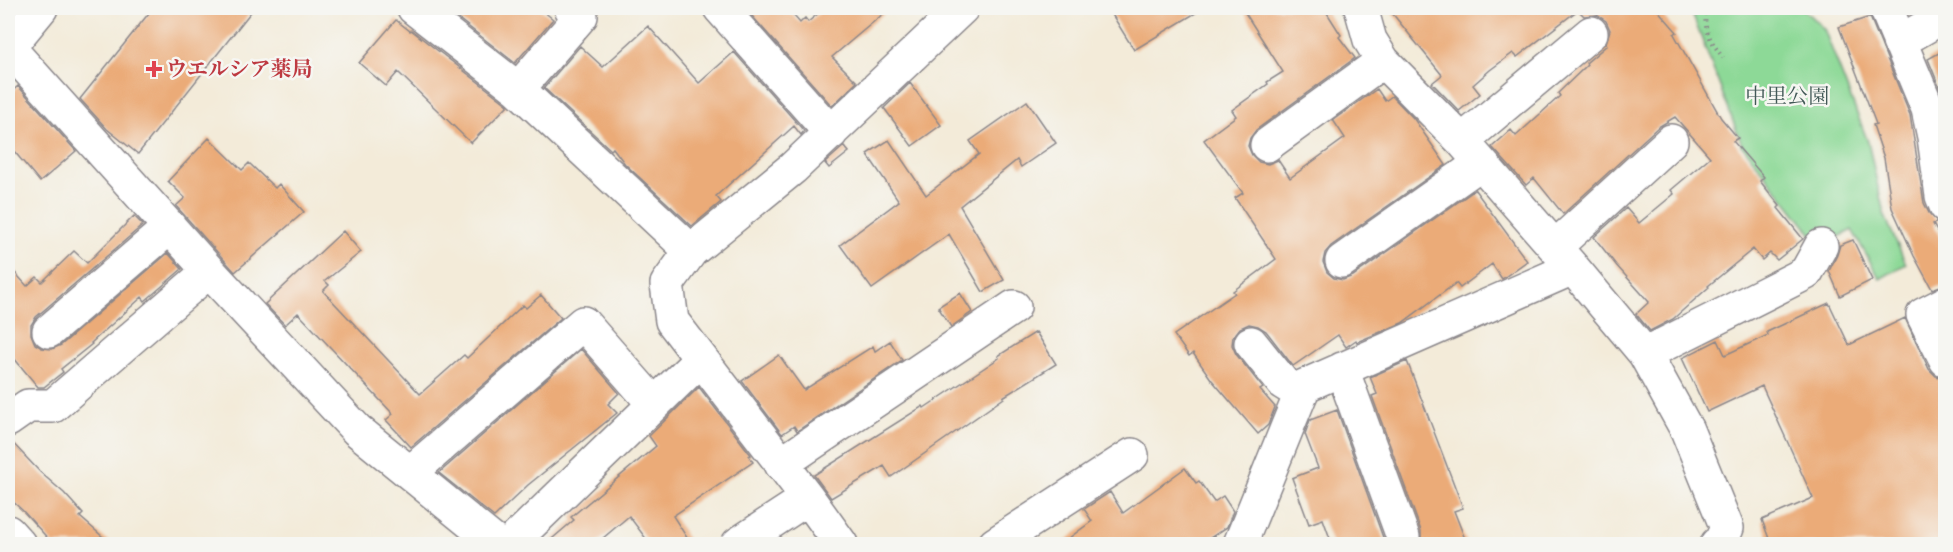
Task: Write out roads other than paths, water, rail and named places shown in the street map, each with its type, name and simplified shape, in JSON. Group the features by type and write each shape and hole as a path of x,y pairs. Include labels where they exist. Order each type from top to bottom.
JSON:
{"street":[{"path":"41,8 8,47 357,430 497,544"},
{"path":"414,8 518,89 691,251"},
{"path":"518,89 581,16 571,8"},
{"path":"720,8 831,133"},
{"path":"841,544 672,321 667,284 691,251 793,168 962,8"},
{"path":"1361,8 1370,40 1383,61 1472,152 1646,354 1687,430 1727,528 1720,543 1717,544"},
{"path":"1886,8 1928,109 1942,196 1946,206"},
{"path":"1899,42 1946,15"},
{"path":"1342,261 1472,152 1591,33"},
{"path":"1267,145 1383,61"},
{"path":"1240,544 1304,386 1564,258 1671,141"},
{"path":"49,331 170,227"},
{"path":"1646,354 1806,273 1821,246"},
{"path":"8,420 28,406 53,406 209,270"},
{"path":"1946,303 1923,315 1946,360"},
{"path":"781,464 1014,307"},
{"path":"410,473 583,323 654,404"},
{"path":"1251,343 1283,383 1301,394"},
{"path":"510,544 700,360"},
{"path":"1342,369 1402,537"},
{"path":"995,544 1132,456"},
{"path":"738,544 808,498"},
{"path":"8,532 19,544"}],"place":[{"name":"ウエルシア薬局","path":"154,69"}],"park label":[{"name":"中里公園","path":"1787,96"}]}
